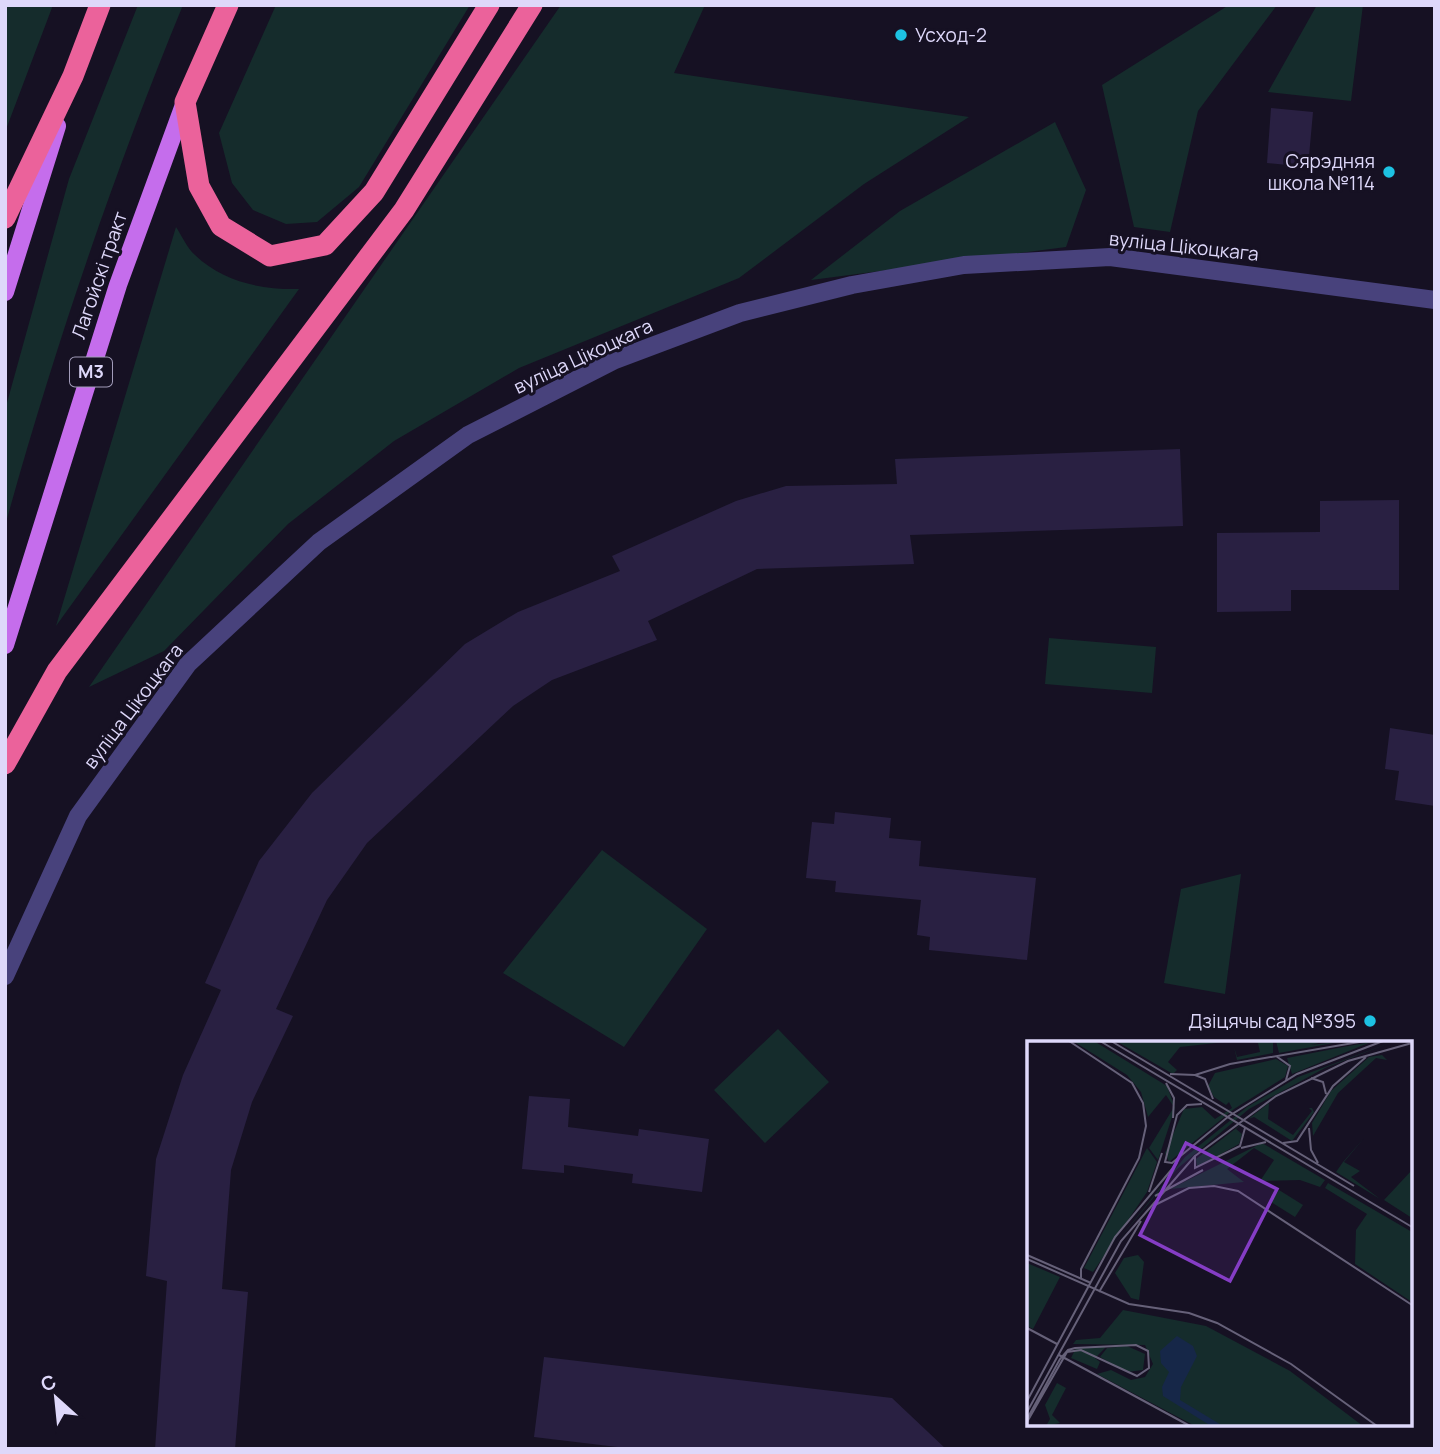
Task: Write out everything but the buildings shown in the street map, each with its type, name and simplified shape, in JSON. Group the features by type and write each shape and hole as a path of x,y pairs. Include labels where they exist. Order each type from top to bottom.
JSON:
{"highway":[{"path":"5,218 73,76 100,5"},
{"name":"Лагойскі тракт","path":"185,102 228,5"},
{"path":"185,102 199,186 221,226 270,256 325,245 374,192 489,5"},
{"path":"5,764 57,671 404,210 532,5"}],"main road":[{"path":"5,292 73,76"},
{"name":"Лагойскі тракт","path":"5,645 118,285 185,102"}],"street":[{"name":"вуліца Цікоцкага","path":"5,976 78,816 188,664 319,542 468,435 615,360 740,313 852,285 964,265 1110,257 1435,300"}],"green space":[{"path":"5,5 53,5 5,132"},
{"path":"138,5 183,5 86,263 5,526 5,410 69,179"},
{"path":"276,5 470,5 359,187 317,222 286,224 253,210 232,183 219,133"},
{"path":"561,5 705,5 674,73 969,117 864,184 739,278 519,368 394,441 288,524 164,651 89,687"},
{"path":"1229,5 1277,5 1198,111 1170,232 1134,227 1102,85"},
{"path":"1317,5 1363,5 1351,101 1268,92"},
{"path":"1055,122 1086,190 1066,247 811,280 900,211"},
{"path":"176,227 192,252 218,272 257,286 299,289 56,626"},
{"path":"1049,638 1156,647 1152,693 1045,684"},
{"path":"602,850 707,929 624,1047 503,973"},
{"path":"1241,874 1225,994 1164,983 1181,889"},
{"path":"778,1029 829,1082 765,1143 714,1090"}],"place":[{"name":"Усход-2","path":"901,35"},
{"name":"Сярэдняя школа №114","path":"1389,172"},
{"name":"Дзіцячы сад №395","path":"1370,1021"}]}
